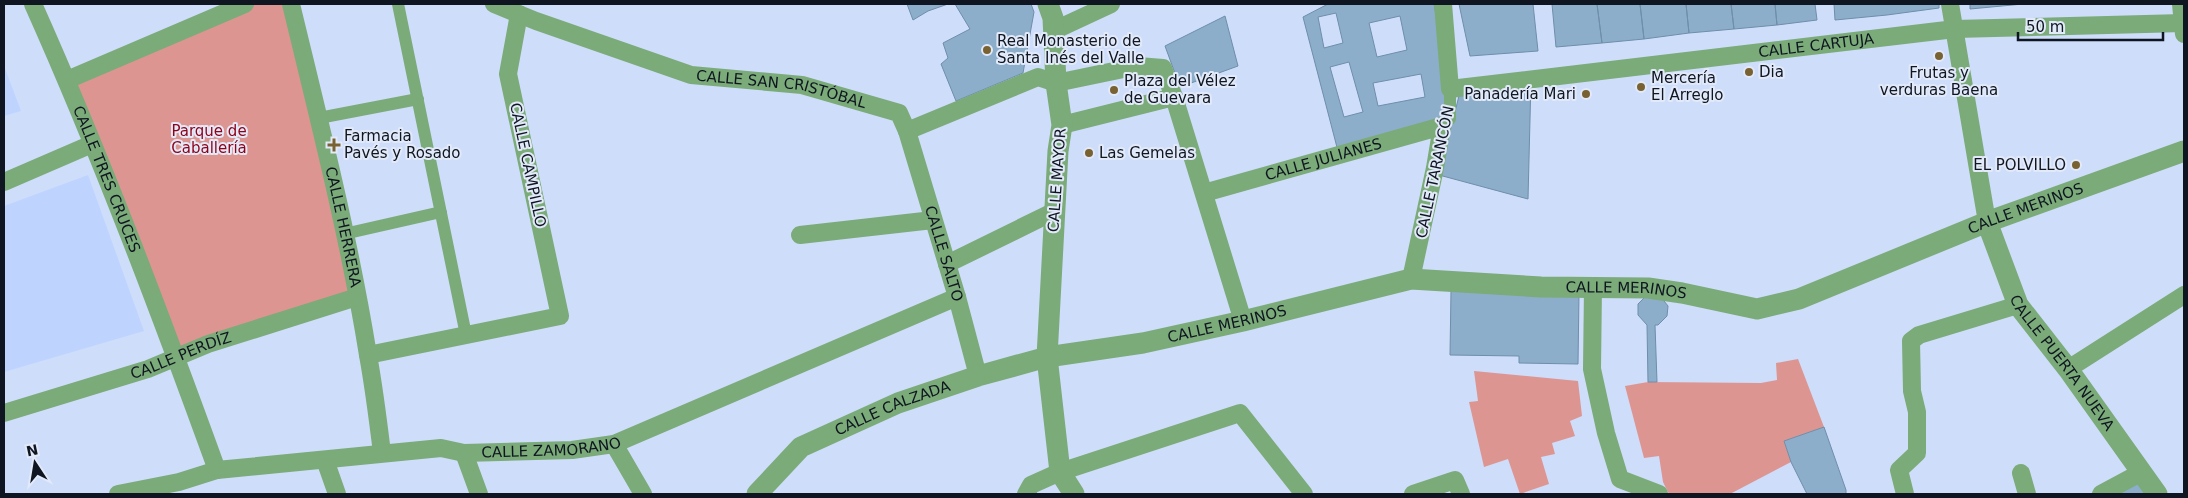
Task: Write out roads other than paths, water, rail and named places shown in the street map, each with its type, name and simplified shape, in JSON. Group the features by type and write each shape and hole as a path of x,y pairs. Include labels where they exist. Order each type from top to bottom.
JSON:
{"street":[{"name":"CALLE TRES CRUCES","path":"33,4 67,80 176,357 217,470"},
{"path":"67,80 245,4"},
{"name":"CALLE HERRERA","path":"291,4 319,118 357,297 368,355 382,453"},
{"path":"368,355 466,335 398,4"},
{"name":"CALLE SAN CRISTÓBAL","path":"494,4 691,75 802,85 899,113 906,130"},
{"name":"CALLE MAYOR","path":"1048,4 1053,18 1056,83 1062,125 1058,151 1048,357 1060,472"},
{"path":"1053,31 1111,4"},
{"name":"CALLE TARANCÓN","path":"1411,279 1442,126 1450,119 1450,89 1443,4"},
{"path":"1950,4 1987,222"},
{"path":"2181,4 2184,29"},
{"name":"CALLE CAMPILLO","path":"466,335 560,316 508,74 519,14"},
{"name":"CALLE CARTUJA","path":"1450,89 1955,29 2184,29"},
{"path":"906,130 1038,76 1056,83 1138,66 1163,68 1174,97 1243,321"},
{"path":"1062,125 1174,97"},
{"path":"319,118 418,99"},
{"name":"CALLE JULIANES","path":"1204,193 1442,126"},
{"name":"CALLE SALTO","path":"906,130 957,298 978,376"},
{"path":"4,182 92,144"},
{"name":"CALLE MERINOS","path":"1048,357 1143,343 1243,321 1411,279 1541,287 1648,288 1682,293 1757,309 1798,299 1987,222 2184,151"},
{"path":"947,264 1055,211"},
{"path":"344,234 441,212"},
{"path":"800,235 933,220"},
{"name":"CALLE PUERTA NUEVA","path":"1987,222 2018,305 2068,369 2157,494"},
{"path":"1593,287 1592,369 1606,433 1620,479 1659,494"},
{"path":"2068,369 2184,296"},
{"name":"CALLE PERDÍZ","path":"4,413 148,369 208,344 357,297"},
{"name":"CALLE ZAMORANO","path":"118,494 181,488 217,470 382,453 441,448 464,452 572,450 614,444 957,298"},
{"path":"1905,494 1899,470 1917,453 1917,412 1912,391 1911,341 1919,335 2018,305"},
{"name":"CALLE CALZADA","path":"757,494 800,447 898,403 978,376 1048,357"},
{"path":"1026,494 1031,486 1060,472 1240,413 1304,494"},
{"path":"614,444 643,494"},
{"path":"464,452 479,494"},
{"path":"325,460 337,494"},
{"path":"1060,472 1074,494"},
{"path":"2100,494 2142,472"},
{"path":"2021,473 2027,494"},
{"path":"1413,494 1458,487"}],"place":[{"name":"Real Monasterio de Santa Inés del Valle","path":"987,50"},
{"name":"Frutas y verduras Baena","path":"1939,56"},
{"name":"Dia","path":"1749,72"},
{"name":"Mercería El Arreglo","path":"1641,87"},
{"name":"Plaza del Vélez de Guevara","path":"1114,90"},
{"name":"Panadería Mari","path":"1586,94"},
{"name":"Farmacia Pavés y Rosado","path":"334,145"},
{"name":"Las Gemelas","path":"1089,153"},
{"name":"EL POLVILLO","path":"2076,165"}],"park label":[{"name":"Parque de Caballería","path":"209,140"}]}
